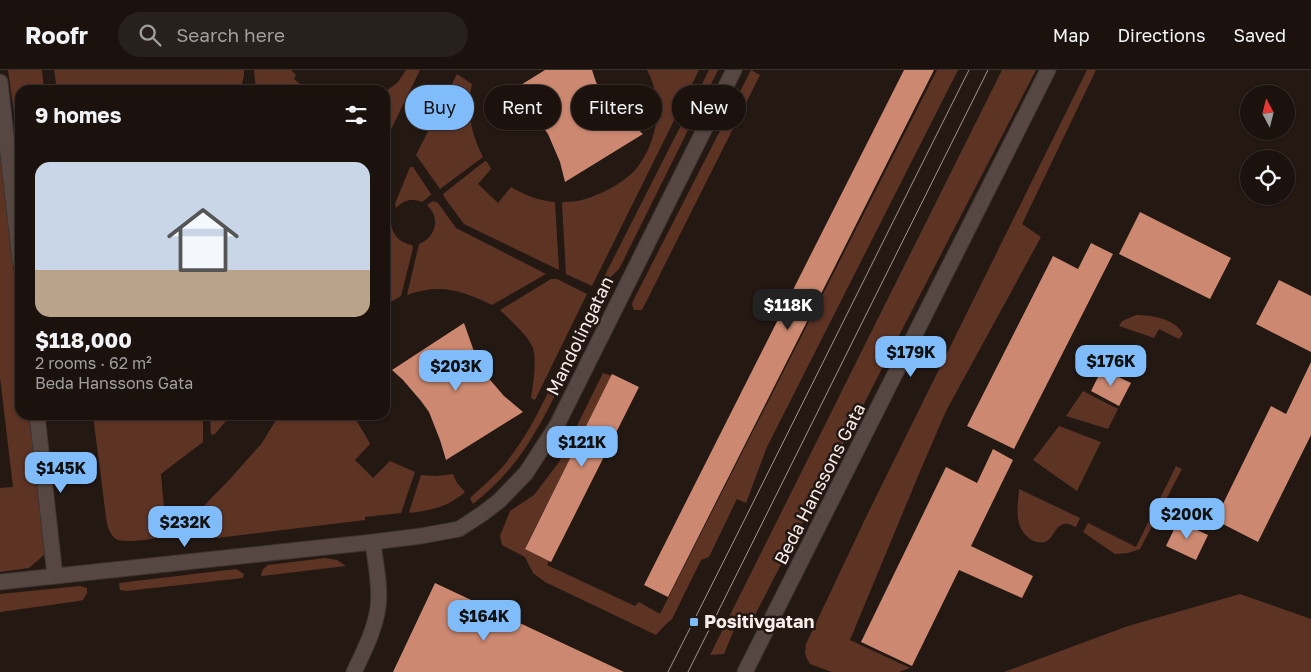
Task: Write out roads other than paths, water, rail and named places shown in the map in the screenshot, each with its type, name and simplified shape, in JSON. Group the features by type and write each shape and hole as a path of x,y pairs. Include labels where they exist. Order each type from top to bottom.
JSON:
{"street":[{"name":"Mandolingatan","path":"373,542 459,529 498,501 526,473 557,425 734,70"},
{"name":"Beda Hanssons Gata","path":"745,672 1048,70"},
{"path":"0,82 15,216"},
{"path":"38,420 55,576"},
{"path":"0,582 373,542 379,606 372,632 354,672"}],"tram line":[{"path":"668,672 969,70"},
{"path":"688,672 988,70"}],"place":[{"name":"Positivgatan","path":"694,622"}]}
